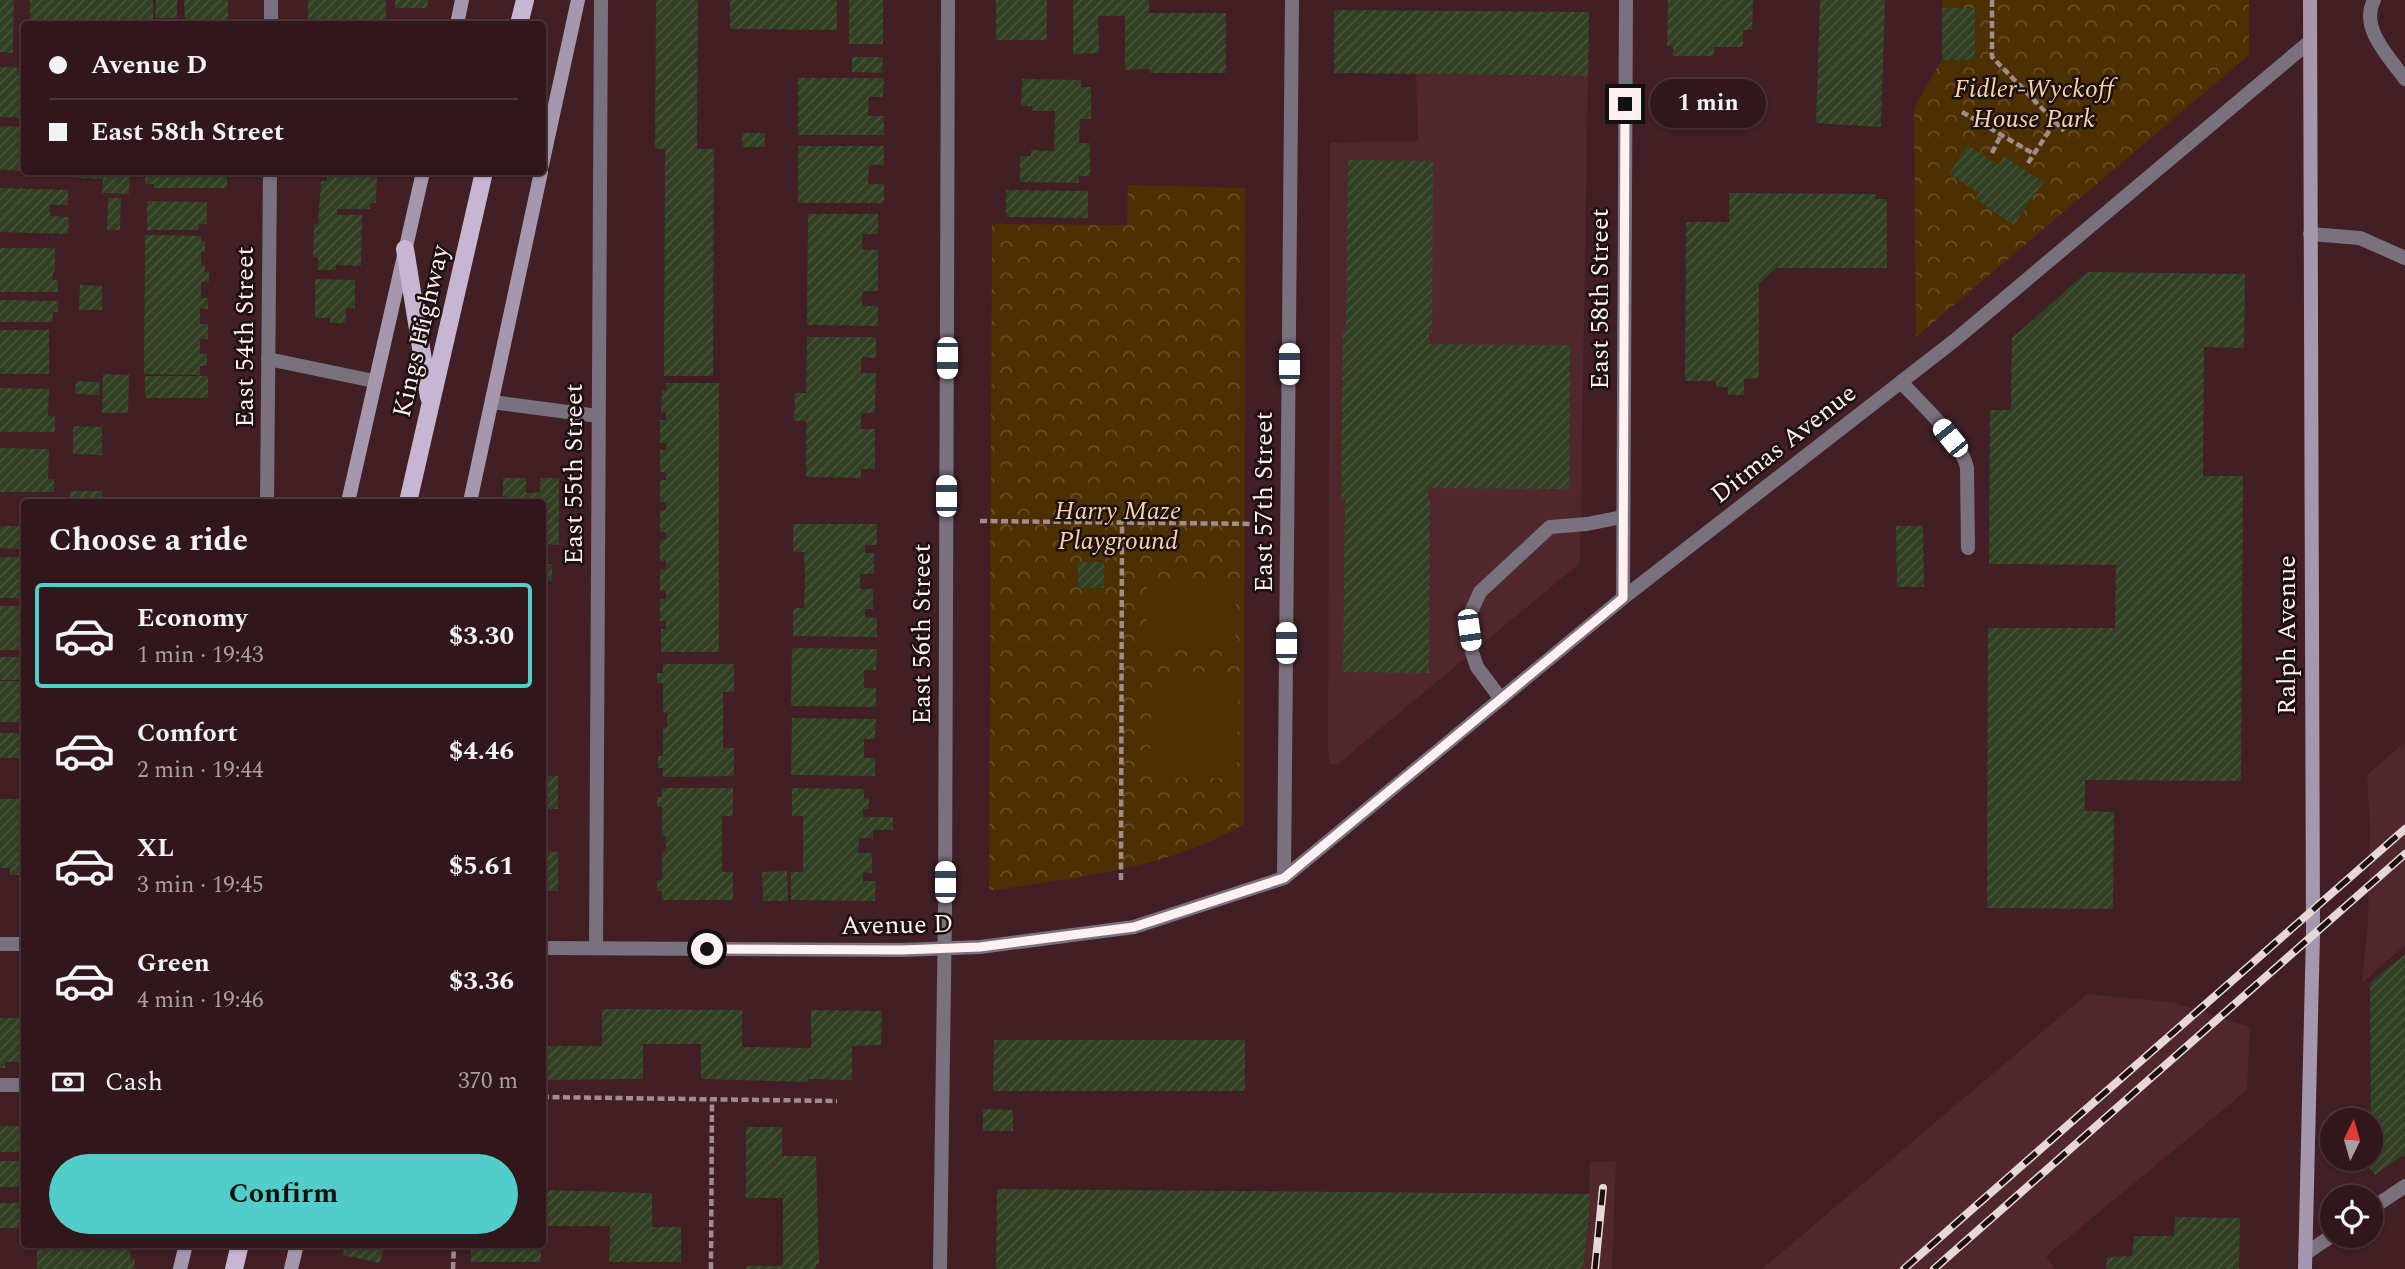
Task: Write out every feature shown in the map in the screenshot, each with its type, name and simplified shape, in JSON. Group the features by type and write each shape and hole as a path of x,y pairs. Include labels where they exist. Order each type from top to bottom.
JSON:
{"main road":[{"path":"458,21 462,0"},
{"path":"520,21 524,0"},
{"path":"546,147 578,0"},
{"name":"Ralph Avenue","path":"2305,1269 2313,933 2308,43 2310,0"},
{"name":"Kings Highway","path":"349,499 422,175"},
{"name":"Kings Highway","path":"409,499 484,175"},
{"path":"471,499 540,175"},
{"path":"405,249 430,406"},
{"path":"180,1269 185,1248"},
{"path":"234,1269 239,1248"},
{"path":"291,1269 295,1248"}],"street":[{"path":"271,0 271,21"},
{"name":"East 55th Street","path":"596,948 600,0"},
{"name":"East 56th Street","path":"940,1269 948,0"},
{"name":"East 57th Street","path":"1284,878 1292,0"},
{"name":"East 58th Street","path":"1623,598 1626,0"},
{"path":"2372,7 2378,42 2405,79"},
{"name":"Ditmas Avenue","path":"1284,878 1623,598 1955,340 2308,43"},
{"name":"East 54th Street","path":"267,499 270,175"},
{"path":"2310,234 2360,238 2405,258"},
{"name":"Kings Highway","path":"268,359 374,381"},
{"path":"1901,382 1965,458 1968,468 1968,548"},
{"path":"492,402 598,416"},
{"path":"1501,699 1477,667 1472,652 1469,630 1471,612 1480,592 1550,527 1587,524 1622,517"},
{"name":"Avenue D","path":"546,948 980,947 1134,927 1284,878"},
{"path":"0,944 21,944"},
{"path":"0,1085 21,1086"},
{"path":"2383,1201 2405,1186"},
{"path":"2305,1254 2320,1244"}],"path":[{"path":"1992,0 1992,57 2064,131"},
{"path":"1962,112 2034,154"},
{"path":"2028,163 2055,122"},
{"path":"1992,153 2001,135"},
{"path":"980,521 1257,524"},
{"path":"1121,880 1122,522"},
{"path":"546,1097 837,1101"},
{"path":"711,1269 712,1099"},
{"path":"453,1269 454,1248"}],"shaded area":[{"path":"1416,74 1588,76 1580,563 1338,764 1330,765 1330,142 1418,141"},
{"path":"2405,742 2405,945 2362,983 2368,920 2370,831 2367,775"},
{"path":"2087,994 2172,1002 2250,1027 2247,1090 2046,1256 2055,1269 1762,1269"},
{"path":"1616,1161 1612,1269 1583,1269 1589,1215 1590,1162"}],"green space":[{"name":"Fidler-Wyckoff House Park","path":"1942,0 2249,0 2249,55 1916,337 1914,108 1942,59"},
{"name":"Harry Maze Playground","path":"1128,185 1245,188 1244,824 1215,839 1153,861 1088,876 989,891 992,224 1127,225"},
{"path":"1147,581 1236,582 1235,647 1146,645"},
{"path":"1152,679 1238,680 1237,778 1150,777"}],"building":[{"path":"0,0 14,0 13,53 0,52"},
{"path":"30,0 153,0 153,21 30,21"},
{"path":"156,0 177,0 177,18 155,18"},
{"path":"184,0 228,0 228,19 185,19"},
{"path":"308,0 386,0 386,21 308,21"},
{"path":"395,0 428,0 427,8 395,8"},
{"path":"656,0 698,0 697,149 714,149 713,376 664,376 665,149 655,149"},
{"path":"730,0 837,0 837,30 730,29"},
{"path":"849,0 883,0 883,44 849,44"},
{"path":"996,0 1047,0 1047,40 996,40"},
{"path":"1073,0 1149,0 1149,13 1226,13 1226,73 1150,73 1149,69 1125,70 1125,16 1098,16 1099,53 1073,54"},
{"path":"1668,0 1753,0 1752,30 1743,30 1743,47 1714,47 1714,56 1673,56 1673,46 1667,46"},
{"path":"1820,0 1885,0 1881,127 1816,123"},
{"path":"1942,8 1975,8 1975,60 1942,60"},
{"path":"1334,10 1589,12 1588,76 1334,73"},
{"path":"852,57 883,57 882,73 852,72"},
{"path":"0,67 21,68 21,118 0,117"},
{"path":"798,78 884,78 883,97 869,97 868,116 884,116 884,135 798,135"},
{"path":"1022,79 1081,80 1081,87 1091,87 1091,119 1080,119 1079,143 1090,143 1090,176 1079,176 1079,183 1020,182 1020,156 1031,156 1031,150 1054,151 1055,111 1032,111 1032,106 1021,106"},
{"path":"0,126 21,127 21,171 0,170"},
{"path":"742,133 765,133 765,147 742,147"},
{"path":"1968,145 1998,165 2004,156 2043,182 2014,225 1975,199 1979,193 1949,174"},
{"path":"798,146 884,146 884,165 869,165 868,184 884,184 884,203 798,203"},
{"path":"1348,160 1433,161 1432,333 1429,332 1429,344 1570,345 1569,489 1428,488 1429,673 1343,672 1345,500 1341,500"},
{"path":"78,175 130,175 129,194 102,193 103,179 78,178"},
{"path":"145,175 227,175 227,188 154,188 154,184 145,184"},
{"path":"327,175 377,175 376,203 370,203 370,209 337,209 337,215 362,215 361,266 336,265 336,270 318,270 318,257 313,257 314,224 318,224 321,181 327,181"},
{"path":"0,188 68,190 68,205 50,205 50,216 69,217 68,234 0,232"},
{"path":"1006,190 1088,191 1088,218 1006,217"},
{"path":"1729,193 1876,194 1875,199 1887,199 1887,268 1776,268 1759,284 1759,378 1744,379 1744,395 1728,395 1728,387 1716,387 1716,381 1685,381 1686,222 1729,222"},
{"path":"108,198 121,198 120,230 107,230"},
{"path":"147,201 207,202 207,224 199,224 199,230 147,230"},
{"path":"808,214 878,214 878,234 863,234 862,243 863,250 878,250 878,291 863,291 862,306 878,306 878,326 807,325"},
{"path":"145,235 201,236 201,241 205,242 205,252 201,252 201,265 205,265 205,272 209,272 209,282 201,282 201,298 208,298 208,309 200,308 200,324 208,324 208,339 200,339 200,354 207,354 207,366 200,366 200,375 144,374"},
{"path":"0,248 55,248 53,280 58,280 58,292 0,292"},
{"path":"2087,272 2245,274 2244,348 2204,347 2203,476 2243,476 2241,781 2085,780 2085,811 2114,812 2113,909 1987,908 1988,628 2115,628 2116,565 1989,564 1990,410 2011,410 2012,338"},
{"path":"315,279 355,280 355,308 346,308 346,323 330,323 330,318 315,318"},
{"path":"80,285 102,286 102,310 79,310"},
{"path":"0,300 58,301 58,312 53,312 52,322 0,322"},
{"path":"0,330 49,330 49,374 0,374"},
{"path":"807,337 876,337 876,358 862,357 861,366 861,373 876,373 875,413 861,413 861,429 875,429 875,469 861,469 861,478 806,477 806,421 794,421 795,393 806,393"},
{"path":"103,374 129,375 128,413 102,413"},
{"path":"145,376 208,376 208,398 145,398"},
{"path":"76,381 99,382 99,395 75,394"},
{"path":"666,383 719,383 719,652 661,652 661,629 666,629 666,621 660,621 660,599 666,599 666,591 660,591 660,569 666,569 666,561 660,561 660,540 666,539 666,532 660,532 660,510 666,510 666,502 660,502 660,480 666,480 666,472 660,472 660,450 666,450 667,443 660,443 660,420 666,420 666,413 661,412 662,390 667,390"},
{"path":"0,388 49,389 48,416 55,416 55,432 0,432"},
{"path":"73,426 102,427 102,455 73,454"},
{"path":"0,448 49,449 48,479 54,479 54,492 0,492"},
{"path":"503,478 526,478 526,493 531,493 540,492 540,478 559,478 559,545 546,544 546,499 503,499"},
{"path":"70,491 102,491 102,499 71,499"},
{"path":"793,524 877,524 877,545 865,545 865,553 874,553 874,574 860,574 860,589 873,589 873,609 865,609 865,617 877,618 877,637 793,636 793,608 804,608 805,580 804,552 793,552"},
{"path":"0,526 21,526 21,549 0,548"},
{"path":"1896,526 1923,526 1924,587 1897,587"},
{"path":"546,556 549,556 548,564 552,564 552,581 546,581"},
{"path":"0,557 21,557 21,598 0,598"},
{"path":"1078,562 1104,562 1104,588 1078,588"},
{"path":"0,606 21,606 21,650 0,650"},
{"path":"792,648 877,649 876,670 864,670 864,688 876,688 876,707 791,706"},
{"path":"0,657 21,657 21,680 0,680"},
{"path":"663,664 734,664 734,692 723,692 723,748 734,748 734,776 663,777 663,768 658,768 658,756 663,756 663,728 667,727 667,713 663,712 663,683 657,683 657,673 663,673"},
{"path":"0,681 21,681 21,722 0,722"},
{"path":"792,718 876,719 875,739 864,739 864,758 875,758 875,776 791,775"},
{"path":"0,733 21,733 21,758 0,758"},
{"path":"546,776 558,776 558,809 546,809"},
{"path":"662,788 733,788 733,816 722,816 722,872 733,872 733,900 662,900 662,891 657,891 657,880 662,880 662,852 666,851 666,836 662,836 662,807 657,807 657,797 662,797"},
{"path":"792,788 864,789 864,798 869,798 869,809 863,809 863,817 893,817 893,830 873,830 873,838 859,838 858,853 872,853 872,873 863,872 863,881 876,881 875,901 791,900 791,872 803,872 803,816 792,816"},
{"path":"0,799 21,799 21,875 10,875 10,868 0,868"},
{"path":"546,851 558,852 558,891 546,891"},
{"path":"787,871 788,901 763,901 762,872"},
{"path":"2405,954 2405,1154 2384,1169 2384,1108 2371,1108 2370,983"},
{"path":"602,1009 742,1010 742,1047 811,1048 811,1010 882,1011 881,1045 852,1046 852,1080 808,1079 808,1082 701,1079 701,1044 643,1044 643,1079 546,1080 546,1046 602,1046"},
{"path":"0,1018 21,1018 21,1062 5,1062 5,1068 0,1068"},
{"path":"994,1040 1245,1040 1245,1091 993,1091"},
{"path":"983,1109 1013,1110 1013,1131 983,1131"},
{"path":"0,1126 21,1126 21,1152 0,1152"},
{"path":"746,1127 782,1127 782,1156 816,1156 819,1264 816,1264 816,1269 746,1269 746,1266 783,1266 783,1198 746,1198"},
{"path":"0,1161 21,1161 21,1187 0,1187"},
{"path":"997,1189 1590,1194 1583,1269 996,1269"},
{"path":"546,1190 652,1193 652,1227 681,1227 681,1262 609,1262 610,1226 546,1226"},
{"path":"0,1203 21,1203 21,1228 0,1228"},
{"path":"2175,1217 2240,1218 2239,1269 2106,1269 2107,1257 2132,1256 2134,1236 2174,1236"},
{"path":"37,1248 131,1248 130,1259 135,1259 135,1269 37,1269"},
{"path":"344,1248 383,1248 380,1263 343,1255"},
{"path":"471,1248 541,1248 541,1262 471,1262"}],"railway":[{"path":"1904,1269 2405,829"},
{"path":"1934,1269 2405,854"},
{"path":"1595,1269 1603,1188"}],"route":[{"path":"707,949 901,950 980,947 1134,927 1284,878 1623,598 1625,104"}]}
